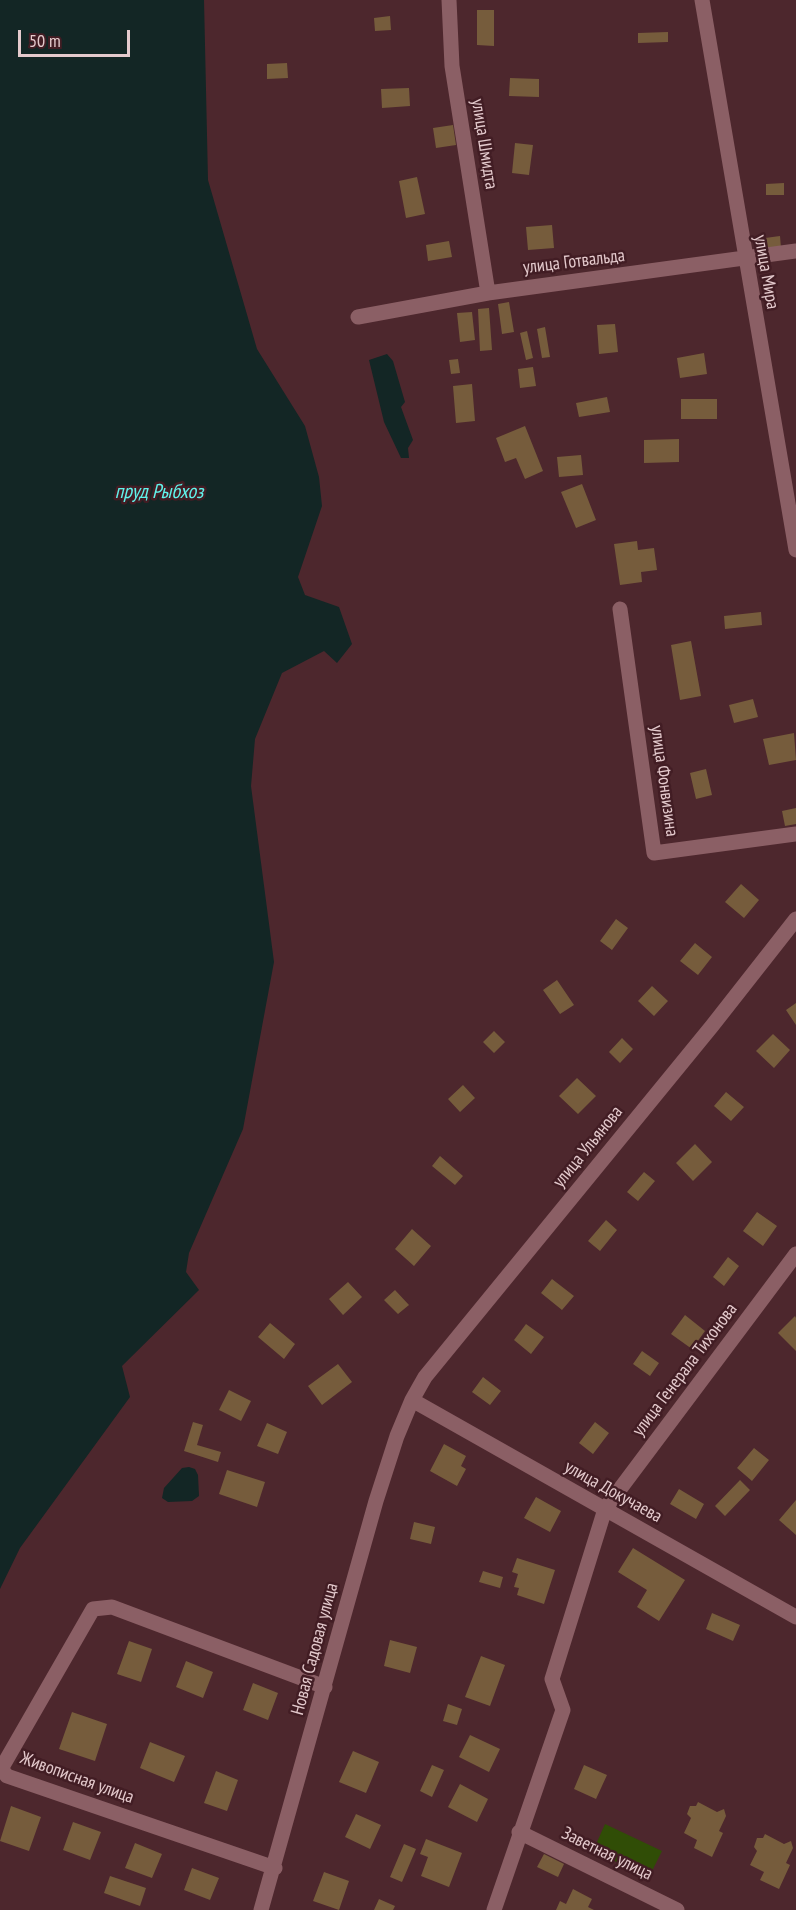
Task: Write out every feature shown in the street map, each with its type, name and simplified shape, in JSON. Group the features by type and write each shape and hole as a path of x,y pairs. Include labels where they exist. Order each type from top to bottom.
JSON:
{"street":[{"name":"улица Шмидта","path":"449,0 452,66 488,293"},
{"name":"улица Мира","path":"702,0 744,260 796,550"},
{"name":"улица Готвальда","path":"358,317 488,293 744,260 796,251"},
{"name":"улица Фонвизина","path":"620,609 654,852 796,834"},
{"name":"улица Ульянова","path":"412,1400 425,1377 712,1026 796,919"},
{"name":"улица Генерала Тихонова","path":"605,1509 796,1254"},
{"name":"улица Докучаева","path":"412,1400 796,1617"},
{"name":"Новая Садовая улица","path":"261,1910 275,1868 376,1501 397,1436 412,1400"},
{"path":"494,1910 519,1832 563,1710 552,1679 605,1509"},
{"name":"Живописная улица","path":"275,1868 7,1776 1,1769 93,1609 112,1607 325,1687"},
{"name":"Заветная улица","path":"519,1832 677,1910"}],"green space":[{"path":"605,1824 662,1851 649,1877 593,1851"}],"water":[{"name":"пруд Рыбхоз","path":"0,0 204,0 208,180 257,349 305,426 319,477 322,506 298,577 305,595 339,607 352,644 337,663 324,651 282,673 255,739 251,786 274,962 243,1129 189,1253 186,1272 199,1290 122,1366 130,1397 20,1548 0,1589"},
{"path":"387,354 393,361 405,402 401,407 413,440 408,448 409,458 401,458 384,422 369,360"},
{"path":"182,1468 195,1469 198,1475 199,1496 192,1501 168,1502 162,1498 164,1488"}],"building":[{"path":"477,10 494,10 494,46 477,45"},
{"path":"390,16 391,30 375,31 374,18"},
{"path":"668,32 668,42 638,43 638,33"},
{"path":"287,63 288,78 267,79 267,64"},
{"path":"510,78 539,79 539,97 509,96"},
{"path":"409,88 410,106 382,108 381,89"},
{"path":"453,125 456,145 436,148 433,128"},
{"path":"515,143 533,145 529,175 512,173"},
{"path":"417,177 425,214 406,218 399,181"},
{"path":"784,183 784,195 766,195 766,184"},
{"path":"552,225 554,248 528,250 526,227"},
{"path":"780,236 781,248 766,249 765,238"},
{"path":"449,241 452,257 428,261 426,245"},
{"path":"509,302 514,332 502,334 498,304"},
{"path":"489,308 492,350 480,351 478,309"},
{"path":"472,312 475,340 460,342 457,313"},
{"path":"615,324 618,352 599,354 597,325"},
{"path":"545,327 550,357 542,358 537,329"},
{"path":"527,331 533,358 526,360 520,333"},
{"path":"704,353 707,374 680,378 677,358"},
{"path":"458,359 460,373 451,374 449,360"},
{"path":"533,367 536,386 520,388 518,369"},
{"path":"472,384 475,421 456,423 453,386"},
{"path":"607,397 610,412 579,417 576,403"},
{"path":"681,399 717,399 717,419 681,419"},
{"path":"525,426 543,471 525,479 516,458 505,462 496,438"},
{"path":"679,439 679,462 644,463 644,440"},
{"path":"581,455 583,475 559,477 557,457"},
{"path":"582,484 596,520 576,528 561,492"},
{"path":"637,541 638,550 654,548 657,570 641,572 642,582 620,585 614,544"},
{"path":"761,612 762,625 725,629 724,616"},
{"path":"691,641 701,696 680,700 671,645"},
{"path":"753,699 758,717 734,723 729,705"},
{"path":"794,733 796,760 769,765 763,739"},
{"path":"706,769 712,795 696,799 690,773"},
{"path":"796,808 796,824 785,826 782,811"},
{"path":"741,884 759,900 744,918 725,902"},
{"path":"616,919 628,928 612,950 600,941"},
{"path":"695,943 712,957 698,975 680,961"},
{"path":"557,980 574,1005 560,1014 543,990"},
{"path":"652,986 668,1001 654,1016 638,1001"},
{"path":"796,1003 796,1025 786,1010"},
{"path":"494,1031 505,1042 494,1053 483,1042"},
{"path":"773,1034 790,1050 774,1068 756,1051"},
{"path":"622,1038 633,1049 620,1063 609,1052"},
{"path":"577,1078 596,1096 578,1114 559,1096"},
{"path":"463,1085 475,1098 460,1112 448,1099"},
{"path":"726,1092 744,1107 731,1121 714,1106"},
{"path":"695,1144 712,1162 693,1181 676,1163"},
{"path":"440,1156 463,1176 455,1185 432,1166"},
{"path":"644,1172 655,1181 638,1201 627,1192"},
{"path":"757,1212 777,1226 763,1246 743,1231"},
{"path":"606,1220 617,1230 600,1251 588,1241"},
{"path":"412,1229 431,1246 414,1266 395,1249"},
{"path":"728,1257 739,1266 724,1286 713,1277"},
{"path":"552,1279 574,1296 562,1310 541,1293"},
{"path":"348,1282 362,1297 343,1315 329,1299"},
{"path":"395,1290 409,1305 398,1314 384,1300"},
{"path":"685,1315 705,1331 692,1349 671,1334"},
{"path":"795,1316 796,1318 796,1351 778,1333"},
{"path":"270,1323 295,1344 284,1359 258,1337"},
{"path":"526,1324 544,1337 531,1354 514,1340"},
{"path":"642,1351 659,1363 650,1376 633,1364"},
{"path":"338,1364 352,1382 322,1405 308,1386"},
{"path":"483,1377 501,1391 490,1405 472,1392"},
{"path":"229,1390 251,1401 241,1421 219,1410"},
{"path":"193,1422 203,1425 197,1445 221,1452 218,1462 184,1451"},
{"path":"595,1422 609,1433 593,1454 579,1443"},
{"path":"267,1423 287,1432 278,1454 257,1446"},
{"path":"444,1444 466,1456 461,1466 466,1469 457,1486 430,1471"},
{"path":"754,1448 769,1460 752,1481 737,1468"},
{"path":"227,1470 265,1482 257,1507 219,1494"},
{"path":"740,1480 750,1490 725,1516 715,1506"},
{"path":"679,1489 704,1504 696,1519 670,1504"},
{"path":"536,1497 561,1511 550,1532 524,1518"},
{"path":"796,1500 796,1535 779,1520"},
{"path":"414,1522 435,1527 431,1544 410,1539"},
{"path":"633,1548 685,1580 659,1621 637,1607 647,1590 618,1572"},
{"path":"517,1558 555,1570 544,1604 517,1595 519,1588 514,1587 518,1574 512,1572"},
{"path":"483,1571 503,1577 500,1588 479,1582"},
{"path":"712,1613 740,1625 733,1641 706,1629"},
{"path":"390,1640 417,1647 410,1673 384,1666"},
{"path":"129,1641 152,1649 141,1682 117,1674"},
{"path":"481,1656 505,1665 490,1706 465,1697"},
{"path":"186,1661 213,1672 203,1698 176,1687"},
{"path":"253,1683 278,1693 268,1720 243,1710"},
{"path":"448,1704 462,1709 457,1725 443,1721"},
{"path":"72,1712 107,1724 95,1761 59,1749"},
{"path":"470,1735 500,1749 489,1772 459,1757"},
{"path":"150,1742 185,1756 174,1782 140,1768"},
{"path":"353,1751 379,1762 366,1793 339,1782"},
{"path":"432,1765 444,1770 432,1797 420,1791"},
{"path":"584,1765 607,1775 596,1799 574,1789"},
{"path":"216,1771 238,1780 227,1811 204,1803"},
{"path":"460,1784 488,1799 477,1822 448,1807"},
{"path":"698,1802 717,1812 724,1809 726,1816 719,1831 723,1833 712,1857 694,1848 697,1840 684,1833 691,1818 687,1814 690,1806 696,1806"},
{"path":"11,1806 41,1817 29,1851 0,1841"},
{"path":"356,1814 381,1825 370,1849 345,1837"},
{"path":"73,1822 101,1832 90,1860 63,1850"},
{"path":"765,1834 784,1844 791,1841 793,1848 786,1863 790,1865 779,1889 760,1880 764,1872 750,1865 757,1851 754,1847 757,1838 763,1838"},
{"path":"426,1839 462,1853 449,1887 421,1876 428,1857 420,1854"},
{"path":"135,1843 162,1854 152,1878 125,1868"},
{"path":"404,1844 416,1849 402,1882 390,1877"},
{"path":"544,1854 564,1864 558,1877 537,1867"},
{"path":"192,1868 219,1878 210,1900 184,1890"},
{"path":"324,1872 349,1881 339,1910 313,1901"},
{"path":"110,1876 146,1888 140,1906 104,1893"},
{"path":"573,1889 592,1899 588,1907 594,1910 556,1910 560,1901 566,1904"},
{"path":"379,1899 395,1906 393,1910 374,1910"}]}
